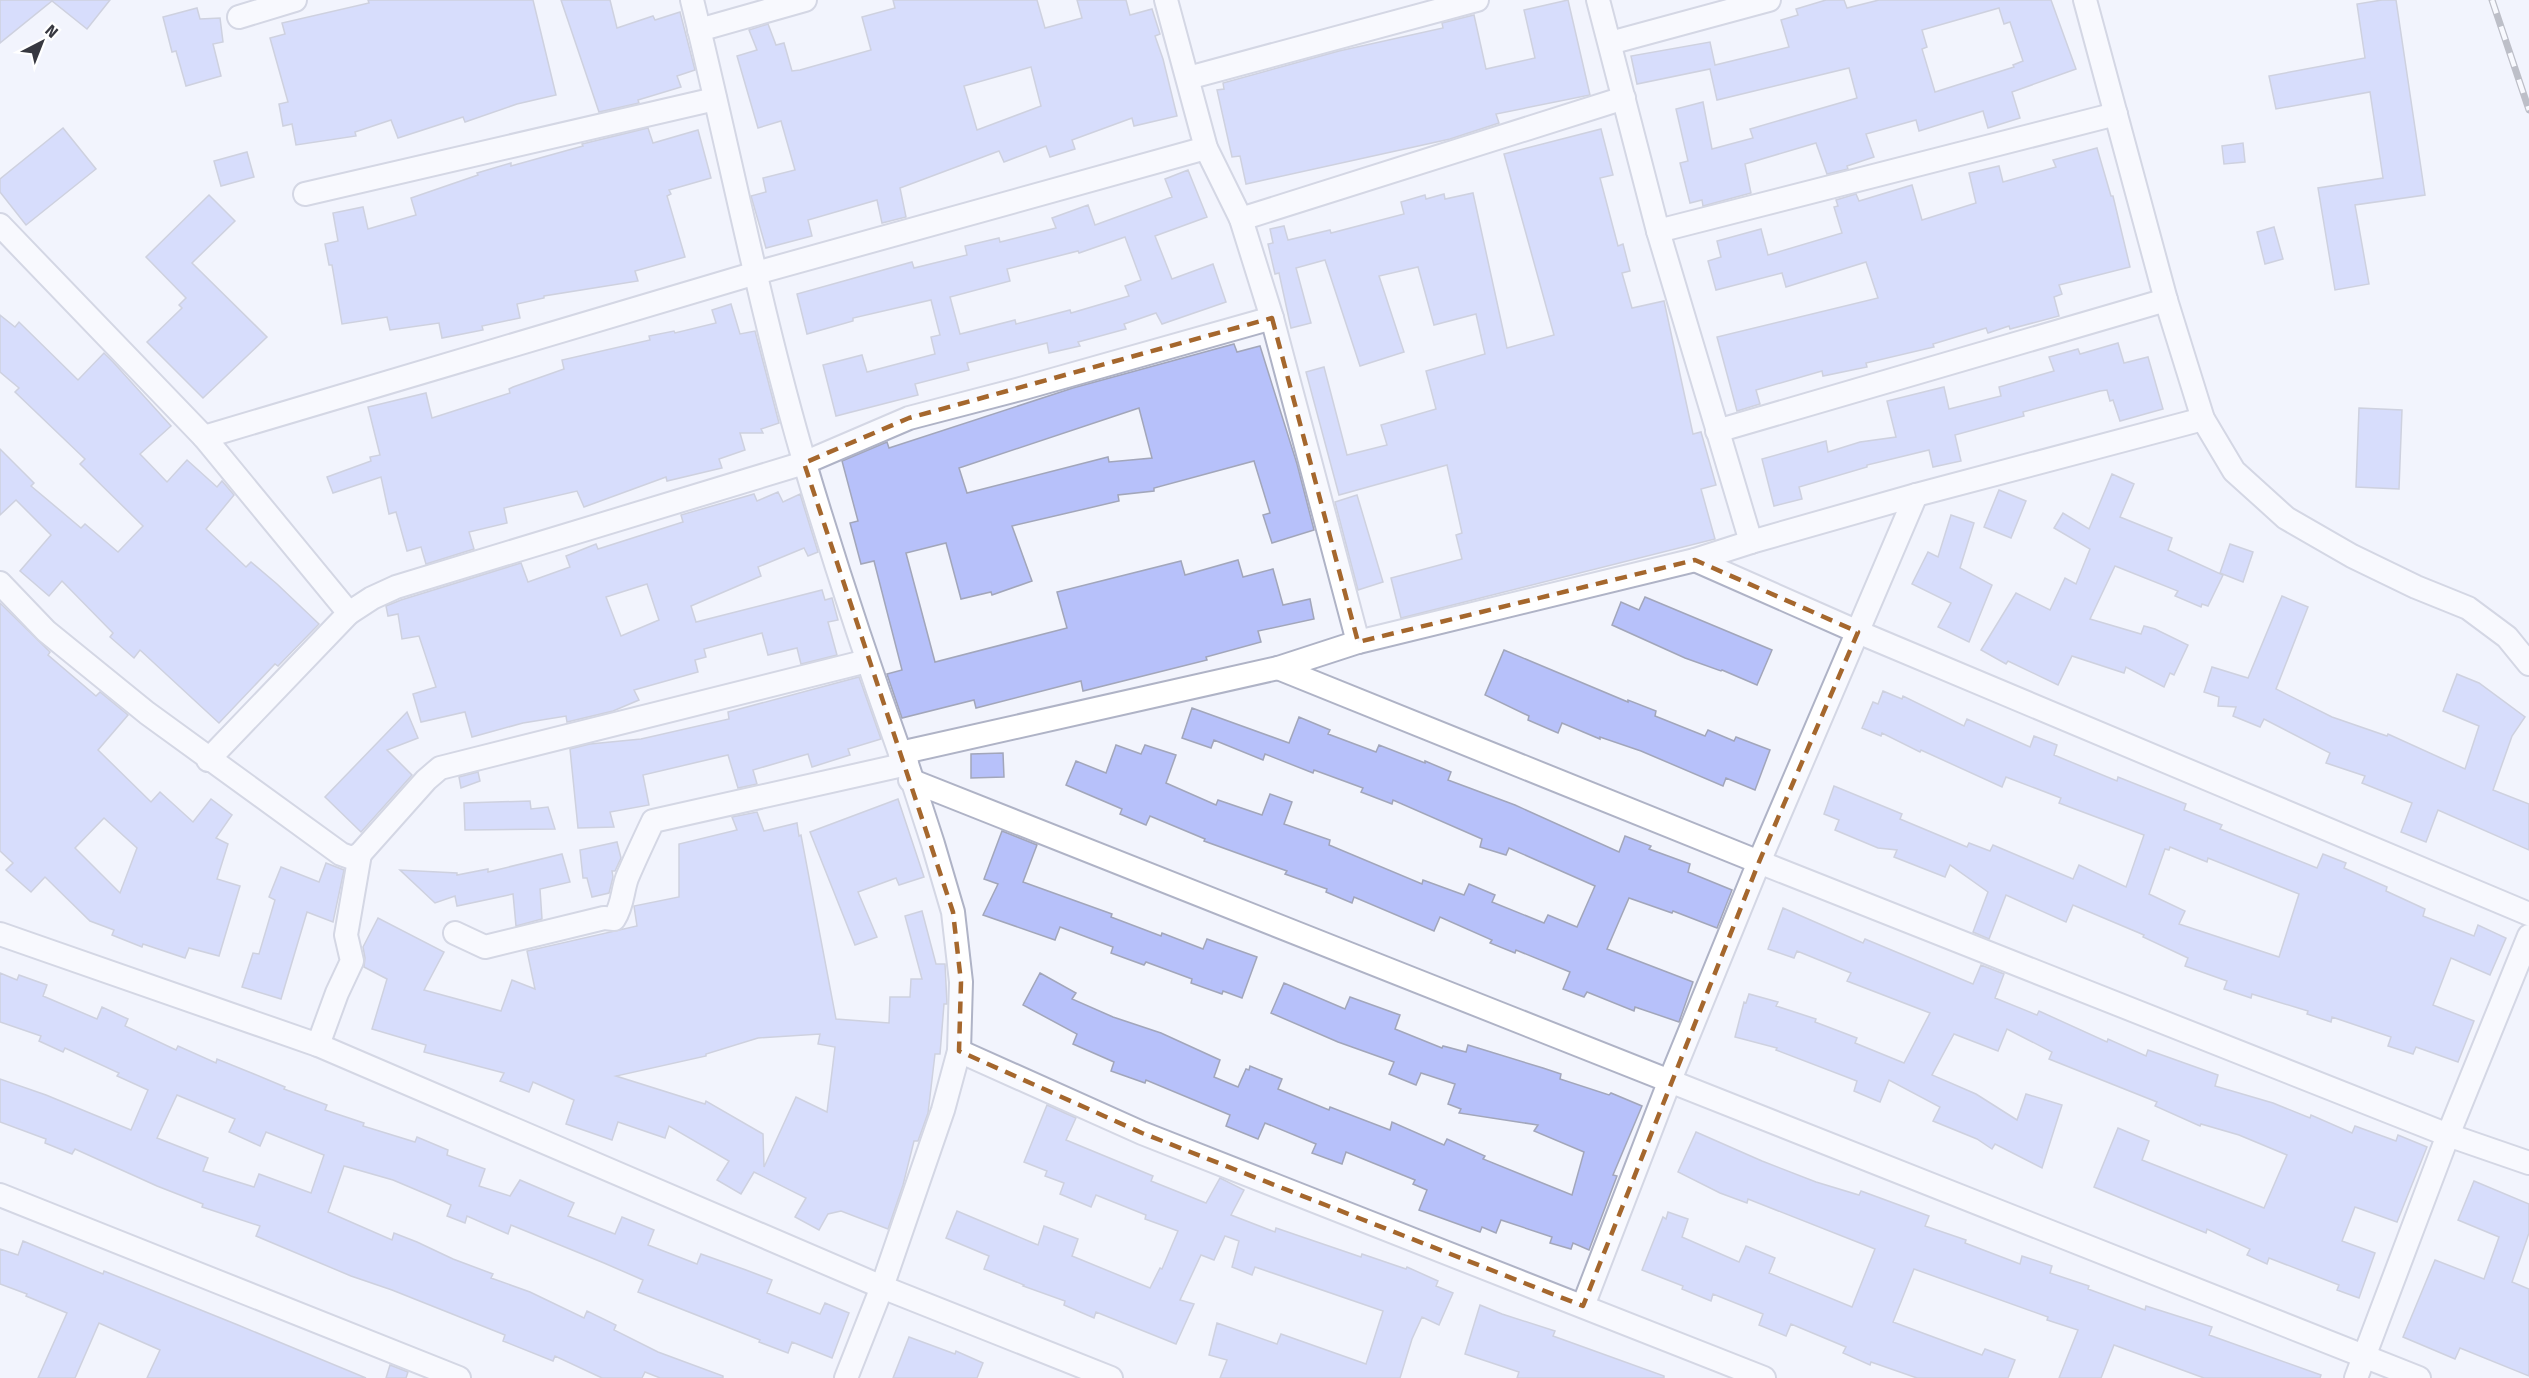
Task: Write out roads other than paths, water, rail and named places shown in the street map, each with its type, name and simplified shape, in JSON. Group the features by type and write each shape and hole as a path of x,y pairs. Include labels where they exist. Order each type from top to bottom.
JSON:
{"street":[{"path":"239,17 295,0"},
{"path":"692,0 756,273 804,463 867,661 933,843 952,912 961,982 959,1051 943,1110 882,1287 846,1378"},
{"path":"699,30 776,0"},
{"path":"699,30 805,0"},
{"path":"1167,0 1206,148 1240,219 1272,318 1358,642"},
{"path":"1188,78 1477,0"},
{"path":"1598,0 1658,231 1752,542"},
{"path":"1610,42 1769,0"},
{"path":"2085,0 2166,300 2203,419 2234,471 2286,518 2363,561 2416,587 2468,608 2507,637 2529,664"},
{"path":"1240,219 1624,98"},
{"path":"305,194 715,99"},
{"path":"1658,231 2116,114"},
{"path":"204,437 756,273 1206,148"},
{"path":"0,225 204,437 350,613"},
{"path":"1717,432 2166,300"},
{"path":"208,760 350,613 372,598 396,587 804,463 909,418 1272,318"},
{"path":"455,933 485,947 604,918 614,919 621,907 626,880 653,821 906,766 1278,668 1358,642 1695,560 1916,495 2203,419"},
{"path":"1583,1306 1670,1080 1758,862 1916,495"},
{"path":"1695,560 1858,632 2529,914"},
{"path":"0,583 46,631 208,760 341,854 352,858 360,854 426,780 440,768 454,762 867,661"},
{"path":"1278,668 1758,862 2448,1135 2529,1163"},
{"path":"906,766 1670,1080 2360,1368 2419,1378"},
{"path":"318,1045 337,993 352,961 346,935 360,854"},
{"path":"0,934 318,1045 882,1287 1111,1378"},
{"path":"2360,1368 2448,1135 2529,936"},
{"path":"959,1051 1142,1133 1764,1378"},
{"path":"0,1196 459,1378"}],"railway":[{"path":"2492,0 2529,110"}]}
